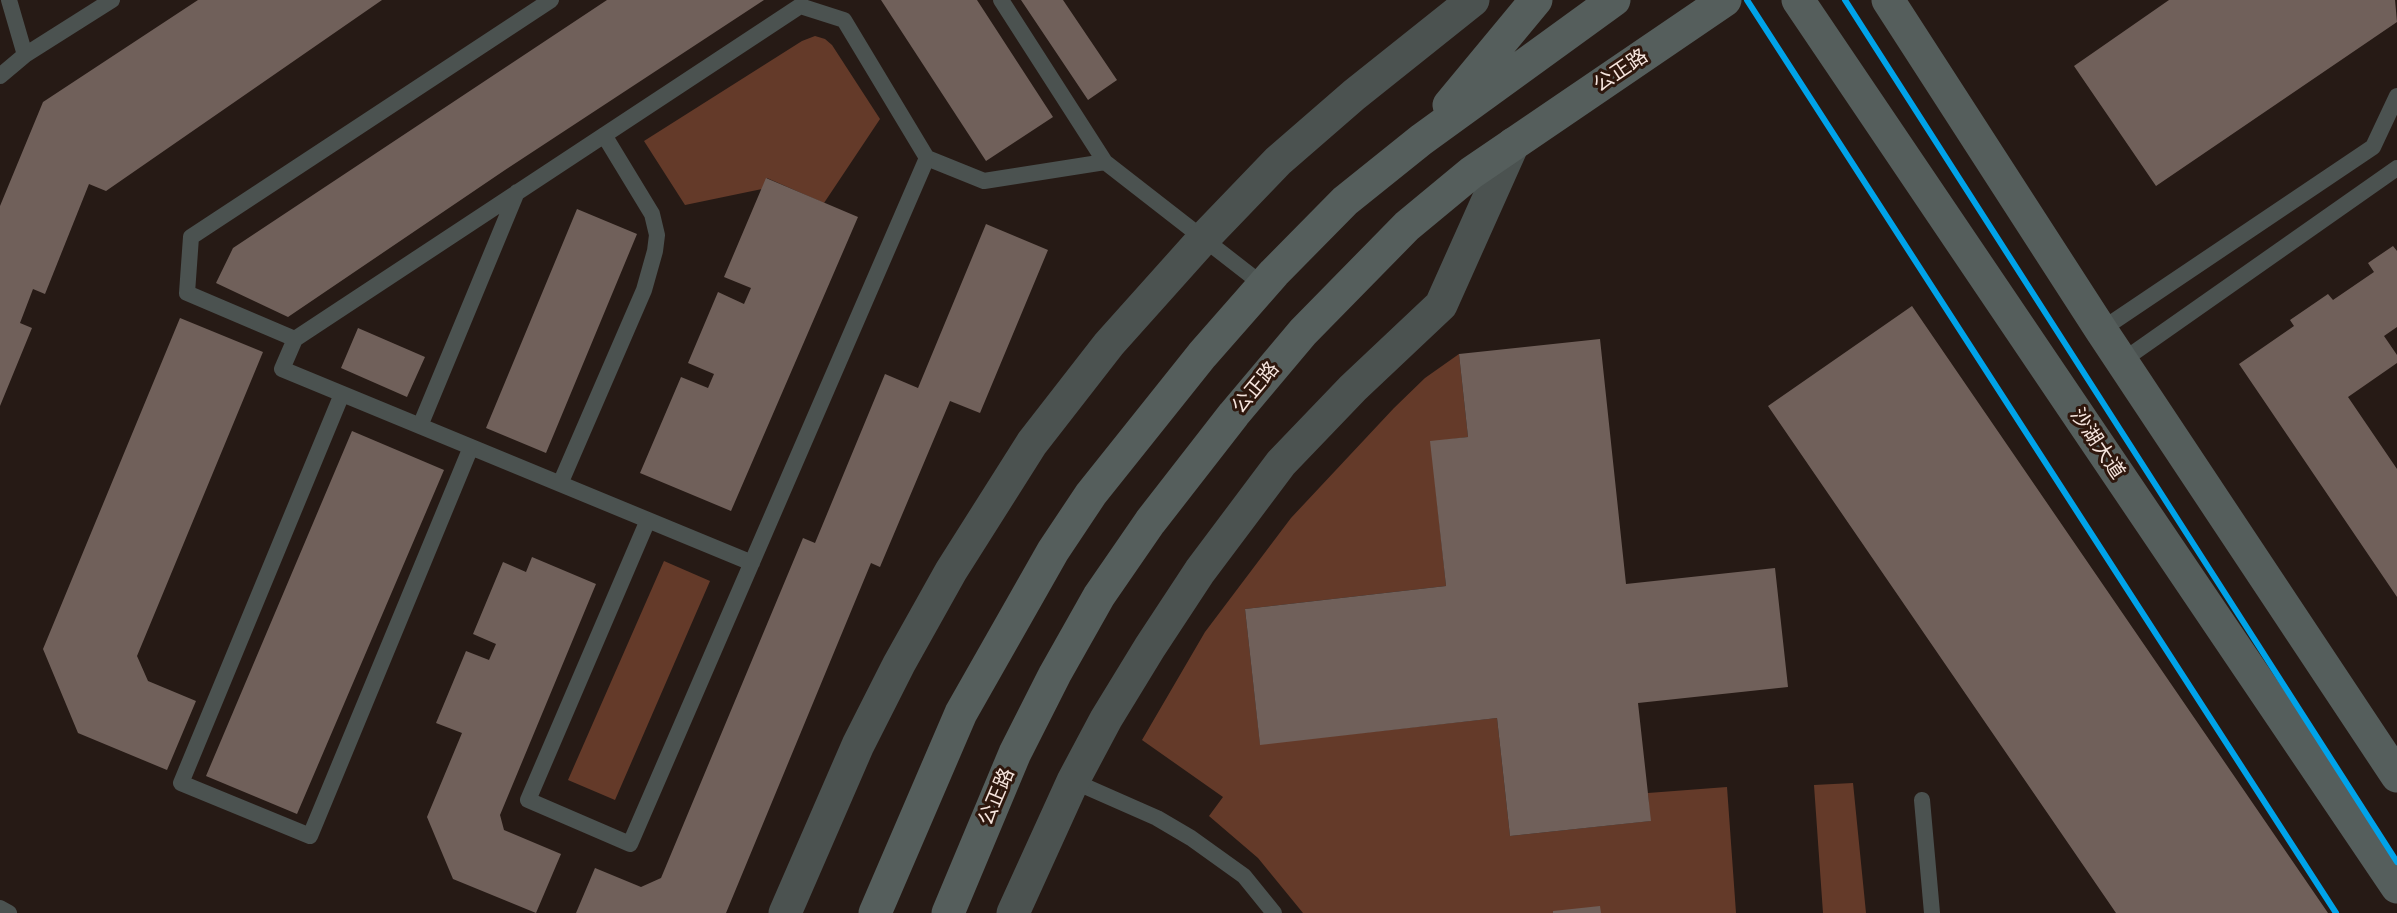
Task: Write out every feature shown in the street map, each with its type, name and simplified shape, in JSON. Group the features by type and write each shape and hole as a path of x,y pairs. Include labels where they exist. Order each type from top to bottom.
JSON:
{"main road":[{"path":"1420,140 1536,0"},
{"path":"875,913 961,713 1053,551 1099,484 1202,355 1263,285 1346,201 1420,140 1614,0"},
{"name":"公正路","path":"948,913 1015,753 1054,674 1099,596 1150,522 1234,414 1303,332 1407,226 1471,173 1725,0"},
{"name":"沙湖大道","path":"1798,0 2397,887"},
{"path":"1888,0 2101,330 2397,776"}],"street":[{"path":"785,913 858,745 898,664 951,571 1032,443 1109,344 1203,239 1278,161 1354,95 1473,0"},
{"path":"1013,913 1073,781 1150,647 1200,571 1281,463 1312,429 1441,305 1514,144"}],"lane":[{"path":"9,0 25,55"},
{"path":"0,76 25,55 112,0"},
{"path":"295,339 187,293 191,237 551,0"},
{"path":"1001,0 1106,162 1263,285"},
{"path":"752,563 282,369 295,339 800,6 844,20 927,158 984,181 1106,162"},
{"path":"2101,330 2373,147 2397,96"},
{"path":"560,484 644,290 656,251 657,235 652,214 604,135"},
{"path":"648,520 528,800 630,844 927,158"},
{"path":"2122,361 2397,168"},
{"path":"420,426 517,192"},
{"path":"342,394 181,783 310,836 471,447"},
{"path":"1073,781 1157,818 1191,837 1244,876 1274,913"},
{"path":"1922,801 1932,913"},
{"path":"0,908 9,913"}],"shaded area":[{"path":"815,36 825,39 832,45 880,119 824,203 767,178 762,189 685,205 644,141 802,41"},
{"path":"1459,354 1468,437 1431,442 1446,586 1245,609 1260,744 1497,718 1510,836 1650,821 1648,793 1727,787 1736,913 1303,913 1258,858 1209,816 1223,797 1142,740 1205,632 1291,518 1394,408 1425,378"},
{"path":"664,561 710,581 615,800 568,780"},
{"path":"1853,783 1866,913 1823,913 1814,785"}],"building":[{"path":"198,0 382,0 106,191 89,184 45,294 33,289 20,323 32,328 0,406 0,206 43,102"},
{"path":"607,0 764,0 505,170 288,317 216,283 233,248"},
{"path":"881,0 977,0 1053,117 986,161"},
{"path":"1021,0 1063,0 1117,80 1088,100"},
{"path":"2169,0 2395,0 2397,22 2156,186 2074,66"},
{"path":"766,178 858,217 731,511 640,473 681,377 708,388 714,374 688,363 718,292 744,304 751,288 724,277"},
{"path":"577,209 637,234 546,453 486,428"},
{"path":"986,224 1048,250 980,413 950,401 880,567 871,563 726,913 576,913 595,868 641,887 661,878 803,538 815,543 885,374 918,388"},
{"path":"2393,246 2397,251 2397,327 2384,336 2397,355 2397,363 2348,397 2397,469 2397,597 2239,364 2294,326 2290,320 2328,294 2333,300 2374,272 2368,263"},
{"path":"1912,306 2328,913 2116,913 1768,406"},
{"path":"180,318 263,352 137,656 148,681 196,701 167,770 78,733 43,649"},
{"path":"358,328 425,357 407,397 341,368"},
{"path":"1600,339 1626,584 1775,568 1788,687 1638,703 1651,821 1510,836 1497,718 1260,745 1245,609 1446,586 1430,441 1468,437 1459,354"},
{"path":"352,431 444,470 297,814 206,776"},
{"path":"532,557 596,584 500,815 504,830 561,854 536,913 453,879 427,817 462,733 436,723 466,651 489,660 496,644 473,634 503,562 526,572"},
{"path":"1600,906 1601,913 1553,913 1553,911"}],"transit line":[{"path":"1747,0 2336,913"},
{"path":"1845,0 2397,862"}]}
